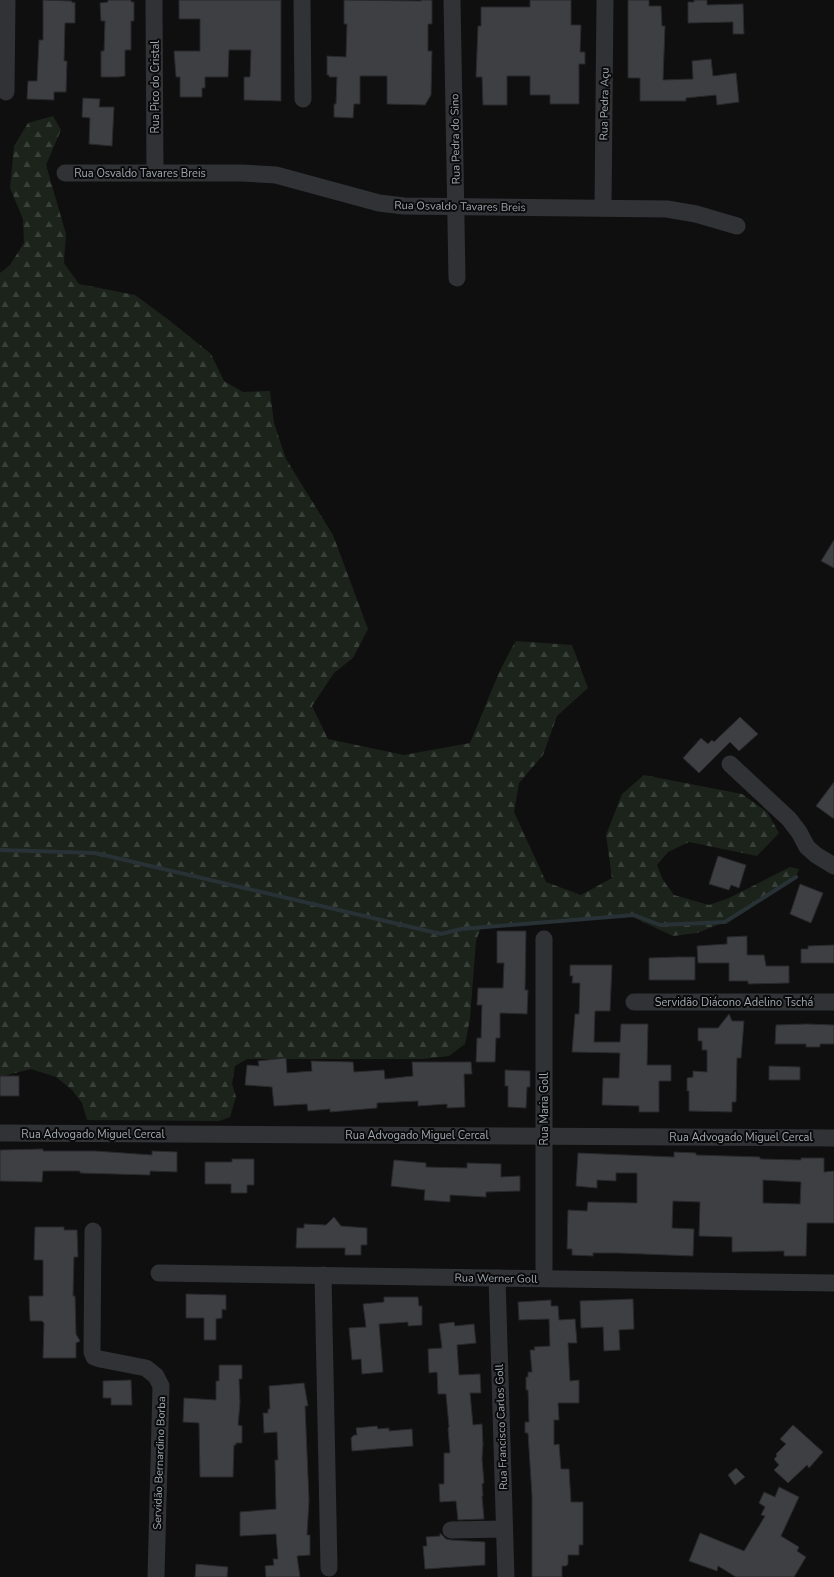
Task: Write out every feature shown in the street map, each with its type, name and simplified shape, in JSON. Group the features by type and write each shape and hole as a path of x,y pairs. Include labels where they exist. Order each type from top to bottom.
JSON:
{"street":[{"path":"6,92 7,0"},
{"name":"Rua Pico do Cristal","path":"154,0 155,173"},
{"path":"302,0 303,99"},
{"name":"Rua Pedra do Sino","path":"452,0 456,278"},
{"name":"Rua Pedra Açu","path":"603,208 605,0"},
{"name":"Rua Osvaldo Tavares Breis","path":"65,173 276,175 379,203 420,207 603,208 684,211 737,226"},
{"path":"730,764 789,819 799,832 807,847 816,855 834,866"},
{"name":"Rua Maria Goll","path":"544,939 544,1278"},
{"name":"Servidão Diácono Adelino Tschá","path":"634,1002 834,1002"},
{"name":"Rua Advogado Miguel Cercal","path":"0,1133 834,1138"},
{"name":"Servidão Bernardino Borba","path":"93,1230 92,1352 94,1357 146,1368 156,1376 161,1386 156,1577"},
{"name":"Rua Werner Goll","path":"159,1273 834,1283"},
{"path":"323,1275 329,1568"},
{"name":"Rua Francisco Carlos Goll","path":"497,1278 506,1577"},
{"path":"451,1530 504,1529"}],"green space":[{"path":"53,116 61,130 46,165 66,234 64,263 79,284 135,295 211,354 224,381 243,392 270,391 274,423 286,459 333,535 368,629 353,658 334,673 312,706 328,739 404,755 470,743 497,678 516,641 572,645 588,688 557,716 543,755 519,783 514,812 546,882 581,895 612,878 606,835 622,794 644,775 742,794 767,812 779,833 757,856 689,842 668,852 657,865 663,880 674,895 709,905 729,898 790,867 799,869 796,877 725,922 697,933 673,936 630,916 481,927 476,941 470,1019 465,1044 449,1056 423,1059 247,1059 235,1066 232,1084 236,1097 230,1117 219,1121 87,1120 82,1103 72,1090 56,1077 31,1069 0,1077 0,273 10,265 24,243 23,219 10,188 14,146 28,123"}],"building":[{"path":"43,0 75,2 75,23 65,23 64,61 67,61 66,92 54,92 54,100 27,99 28,81 37,81 39,40 43,40"},
{"path":"108,0 131,0 131,2 134,2 134,21 131,21 131,50 125,50 125,76 101,77 101,51 104,51 105,21 101,21 100,3 108,2"},
{"path":"179,0 281,0 281,101 244,100 244,77 250,77 251,50 229,50 228,77 205,77 205,88 202,88 202,97 180,97 180,77 176,77 174,51 200,51 200,19 179,19"},
{"path":"344,0 432,0 432,24 428,24 428,51 432,51 431,95 425,105 387,104 387,76 360,76 360,104 354,104 353,118 334,117 337,77 329,77 329,75 327,75 327,56 346,57 347,24 344,24"},
{"path":"530,0 571,0 571,25 581,25 580,52 585,52 585,64 579,64 579,104 550,104 550,95 530,95 530,76 507,76 507,105 483,105 482,77 476,77 478,26 481,26 481,7 530,7"},
{"path":"628,0 649,0 649,6 661,6 662,26 665,26 663,80 693,79 692,61 711,59 713,76 736,73 739,102 717,105 716,95 686,98 686,101 640,101 640,78 628,78"},
{"path":"694,0 707,0 707,5 743,4 744,34 733,34 733,22 688,23 688,2 694,2"},
{"path":"83,98 100,99 99,107 114,107 112,146 89,144 90,118 82,117"},
{"path":"834,540 834,568 821,561"},
{"path":"740,717 758,734 739,751 730,742 699,773 683,758 701,738 708,744 712,740 714,742"},
{"path":"834,782 834,819 816,806"},
{"path":"718,856 746,865 739,888 731,885 729,890 709,884"},
{"path":"800,884 823,893 811,923 790,914"},
{"path":"497,931 526,931 525,990 528,990 527,1014 500,1013 500,1038 496,1038 495,1062 476,1062 477,1038 481,1038 482,1005 477,1005 478,988 503,988 504,963 497,963"},
{"path":"747,936 747,955 764,955 766,966 789,966 789,983 748,984 748,981 729,981 729,963 698,963 697,946 727,944 727,937"},
{"path":"834,945 834,963 801,963 801,949 808,949 808,946"},
{"path":"695,957 695,980 649,980 649,958"},
{"path":"570,965 612,965 610,1011 595,1011 594,1042 620,1042 621,1024 648,1024 647,1065 671,1065 671,1081 659,1081 659,1112 639,1112 639,1106 602,1105 603,1078 619,1078 620,1053 572,1052 575,1014 579,1014 580,983 572,983 573,976 570,976"},
{"path":"729,1014 732,1021 744,1021 741,1058 737,1058 736,1102 732,1102 732,1112 689,1111 689,1091 687,1091 687,1078 693,1077 693,1071 707,1072 707,1050 702,1050 702,1041 698,1041 698,1028 718,1028"},
{"path":"776,1025 834,1025 834,1044 820,1044 820,1047 806,1047 806,1044 775,1044"},
{"path":"286,1058 287,1073 312,1071 311,1061 353,1062 354,1072 384,1070 385,1079 413,1076 412,1062 471,1062 472,1074 464,1074 465,1107 447,1108 447,1104 418,1106 418,1101 377,1103 377,1108 330,1112 330,1109 308,1111 307,1104 274,1106 272,1087 245,1085 247,1065 259,1066 258,1061"},
{"path":"769,1066 800,1067 800,1080 769,1080"},
{"path":"505,1070 530,1071 530,1087 527,1087 526,1108 508,1107 508,1086 505,1086"},
{"path":"0,1076 19,1076 19,1096 0,1096"},
{"path":"43,1149 43,1151 95,1151 152,1155 152,1151 177,1152 177,1172 150,1171 150,1175 80,1173 80,1171 43,1171 42,1182 0,1181 0,1150"},
{"path":"674,1152 696,1153 696,1155 760,1157 760,1159 801,1160 801,1158 824,1158 824,1172 834,1171 834,1223 807,1223 806,1256 784,1256 784,1251 732,1252 732,1237 699,1236 700,1202 673,1201 672,1228 694,1229 693,1256 618,1253 593,1253 593,1256 572,1255 572,1249 567,1249 568,1210 587,1211 588,1202 637,1203 637,1173 616,1173 616,1181 597,1180 597,1188 576,1186 578,1153 674,1157","holes":["763,1180 801,1182 800,1204 763,1203"]},
{"path":"232,1159 254,1159 254,1185 247,1185 247,1193 231,1193 231,1184 205,1184 205,1162 232,1162"},
{"path":"394,1160 426,1163 426,1167 467,1168 467,1163 501,1164 501,1177 520,1176 520,1191 486,1192 486,1197 450,1195 450,1202 424,1200 425,1190 391,1186"},
{"path":"334,1217 341,1226 367,1228 367,1245 361,1245 361,1255 345,1255 345,1248 296,1248 297,1228 304,1228 304,1224 326,1225"},
{"path":"35,1227 64,1227 64,1230 77,1230 78,1257 74,1257 73,1296 75,1296 76,1334 80,1341 76,1343 76,1358 43,1358 44,1323 42,1321 30,1321 29,1296 43,1296 43,1260 34,1260"},
{"path":"186,1294 226,1295 226,1310 222,1309 222,1318 216,1319 216,1340 204,1340 204,1318 186,1318"},
{"path":"384,1297 418,1297 419,1306 422,1306 422,1325 408,1326 408,1322 379,1324 383,1372 362,1374 361,1359 352,1360 349,1328 366,1327 363,1304 384,1302"},
{"path":"633,1299 634,1329 619,1330 620,1350 604,1351 603,1327 581,1328 580,1301"},
{"path":"551,1300 551,1306 558,1306 559,1320 575,1319 577,1343 568,1343 570,1381 579,1380 579,1403 558,1403 559,1420 554,1420 554,1445 559,1444 561,1469 569,1469 571,1502 583,1502 583,1545 579,1545 579,1555 568,1555 568,1564 566,1566 562,1566 562,1577 532,1577 532,1496 528,1433 525,1433 525,1422 529,1422 526,1377 528,1377 528,1372 532,1372 530,1350 535,1350 534,1347 550,1346 549,1319 519,1320 518,1302"},
{"path":"454,1322 455,1326 474,1324 476,1343 457,1345 459,1375 480,1374 481,1393 470,1393 473,1425 482,1424 484,1483 482,1484 482,1496 484,1519 458,1520 456,1501 440,1502 439,1484 444,1484 444,1453 450,1453 449,1427 446,1394 438,1394 437,1372 429,1373 428,1349 442,1348 439,1324"},
{"path":"219,1365 242,1365 242,1379 239,1379 240,1403 238,1425 242,1426 242,1443 236,1443 236,1445 234,1445 233,1477 200,1477 199,1423 183,1422 184,1398 216,1400 216,1381 219,1381"},
{"path":"131,1380 132,1405 111,1405 111,1398 103,1398 103,1381"},
{"path":"304,1383 308,1406 305,1406 309,1501 307,1535 310,1535 310,1555 297,1556 300,1577 266,1577 265,1566 274,1565 273,1559 278,1559 276,1534 240,1536 240,1512 276,1509 275,1460 278,1460 277,1432 264,1433 263,1413 268,1413 268,1409 270,1409 269,1386"},
{"path":"793,1425 823,1452 809,1468 807,1465 788,1483 774,1470 779,1465 774,1459 777,1456 776,1454 786,1444 780,1439"},
{"path":"377,1426 378,1429 389,1428 389,1431 412,1429 413,1446 352,1451 351,1438 354,1435 357,1435 356,1428"},
{"path":"736,1468 745,1477 735,1485 728,1475"},
{"path":"779,1487 799,1497 781,1536 799,1547 797,1551 806,1557 794,1577 736,1577 718,1566 717,1571 689,1561 700,1533 744,1551 765,1516 761,1515 765,1507 759,1503 764,1492 775,1497"},
{"path":"440,1533 446,1539 451,1540 485,1542 485,1565 425,1569 423,1546 427,1546 426,1537 440,1536"},
{"path":"196,1564 228,1567 227,1577 195,1577"}],"waterway":[{"path":"0,850 95,853 441,934 461,929 634,915 660,925 725,922 796,877"}]}
